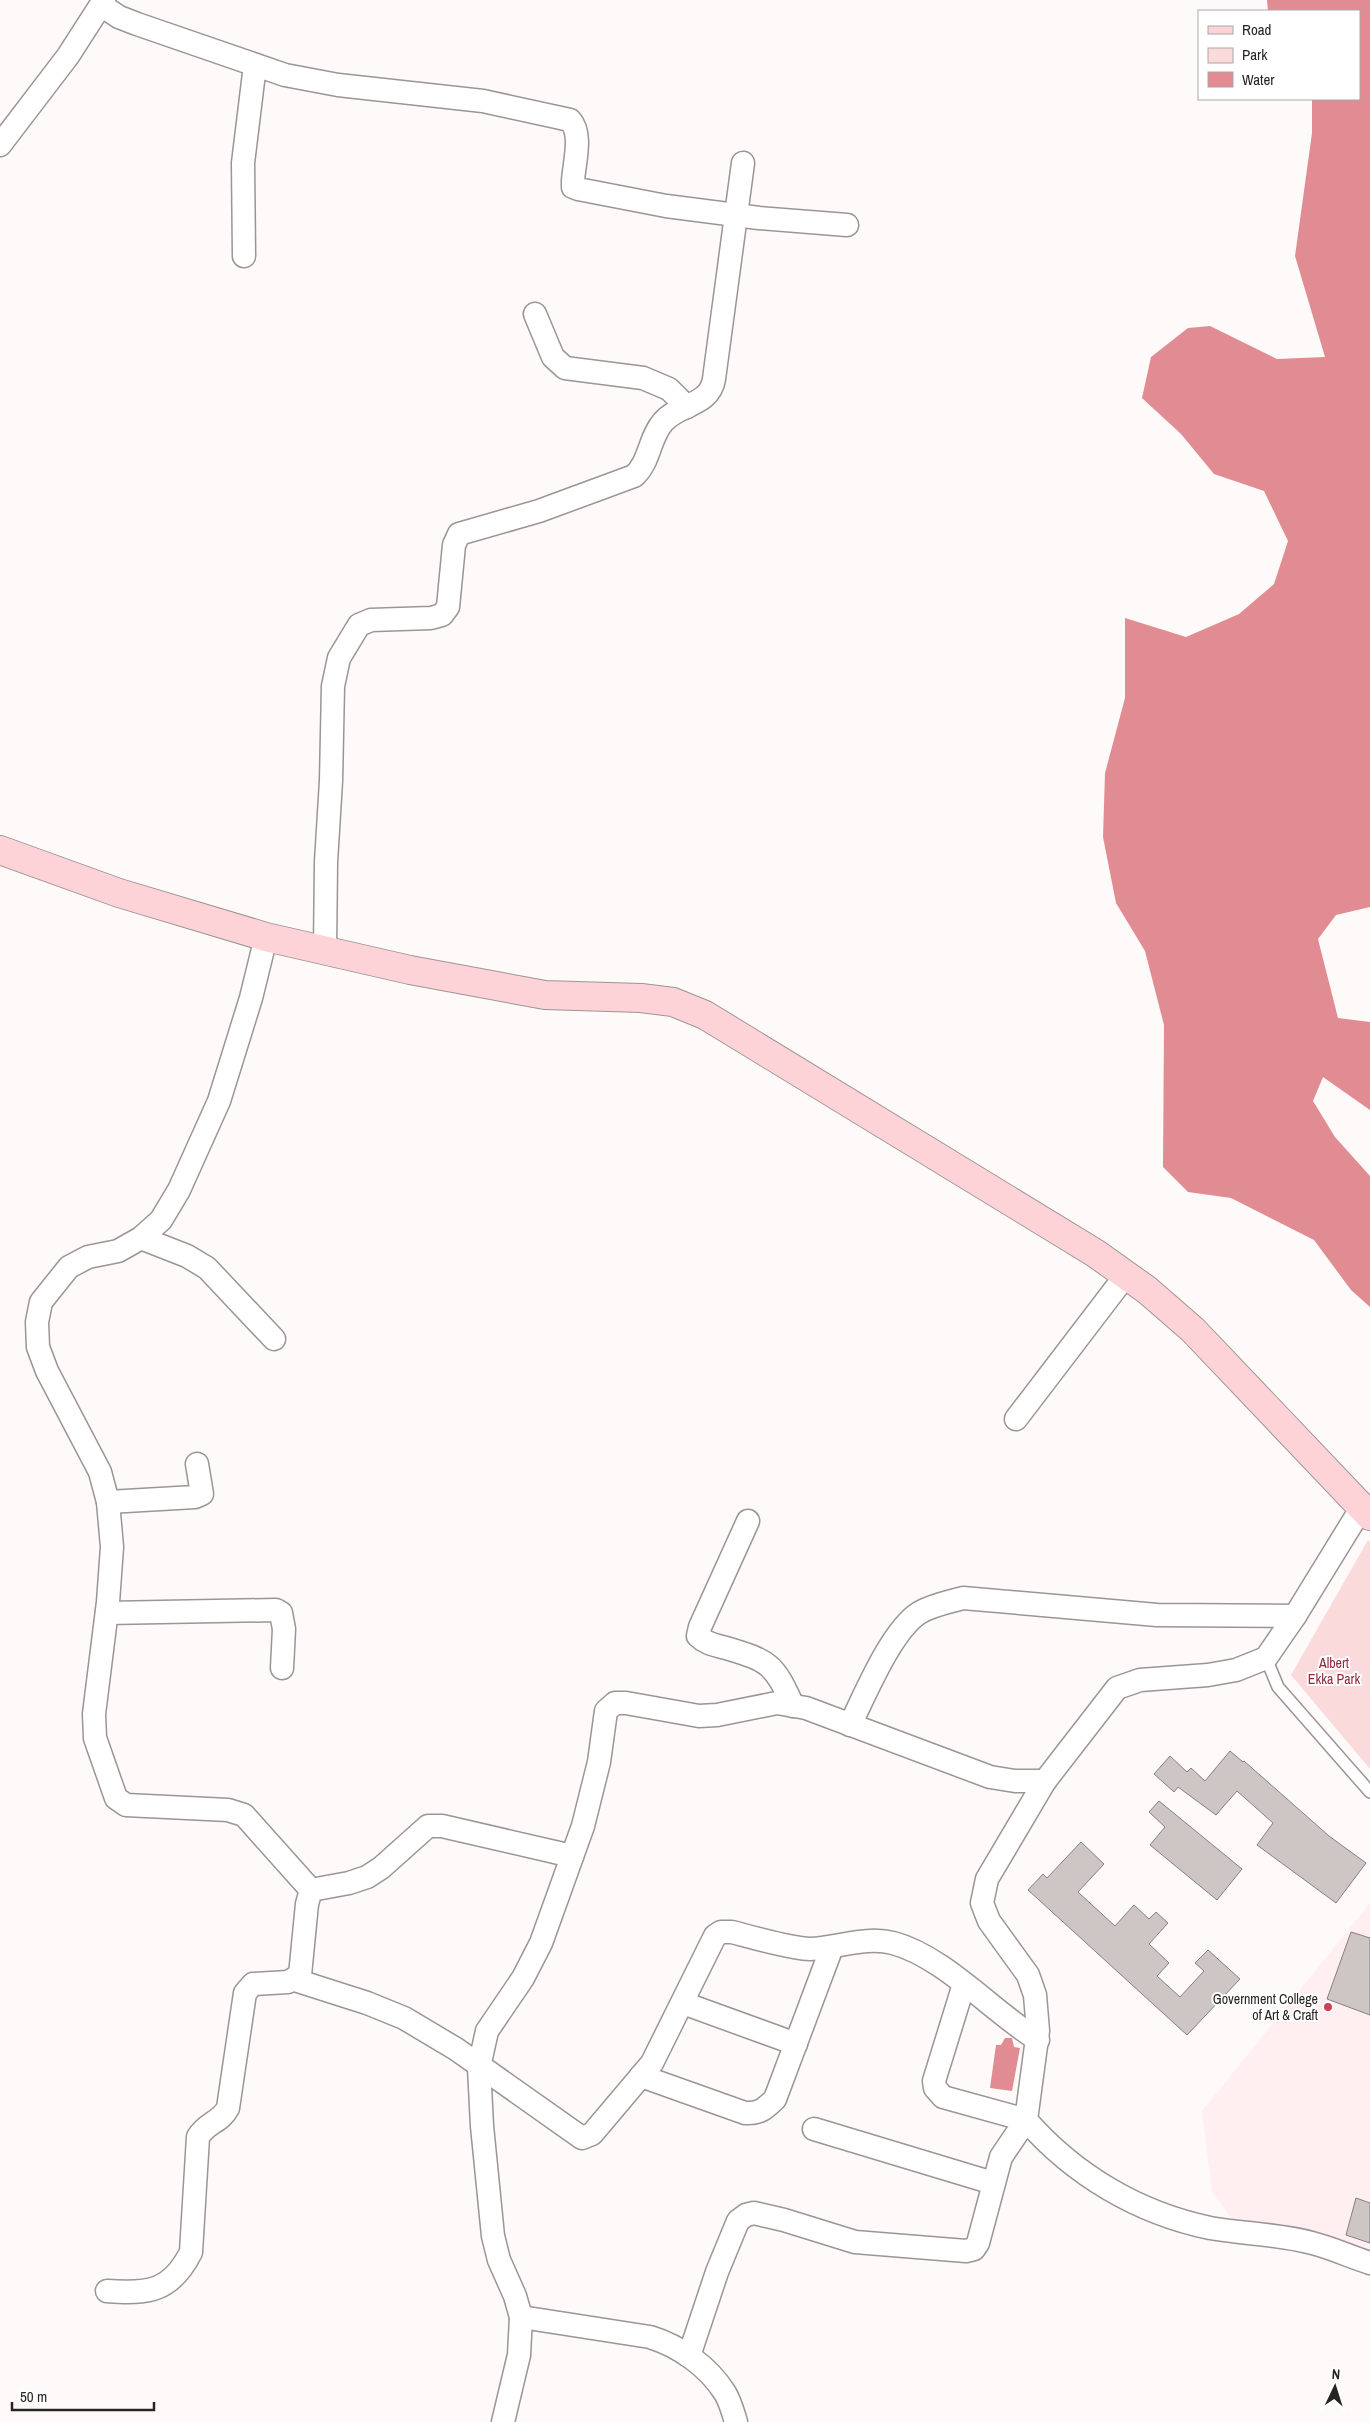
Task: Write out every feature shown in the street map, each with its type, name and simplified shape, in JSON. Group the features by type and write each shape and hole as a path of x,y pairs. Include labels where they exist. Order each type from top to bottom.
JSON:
{"street":[{"path":"0,145 68,56 103,2 119,16 137,24 285,74 338,85 483,101 570,120 576,126 577,134 573,187 666,206 735,215 847,225"},
{"path":"244,256 243,163 255,65"},
{"path":"325,950 326,862 332,780 333,686 340,658 351,635 359,624 371,620 431,618 442,615 448,607 454,545 459,534 539,511 634,476 643,468 661,423 670,415 707,396 712,389 743,163"},
{"path":"535,314 553,357 565,368 643,378 669,389 687,407"},
{"path":"0,850 119,893 266,937 410,970 545,995 641,998 673,1002 706,1015 1007,1198 1148,1290 1193,1330 1366,1512 1266,1658 1236,1670 1208,1675 1140,1680 1117,1688 1044,1781 987,1879 982,1903 989,1921 1028,1975 1035,1995 1038,2040 1026,2120 1001,2157 978,2243 974,2249 966,2251 855,2242 784,2220 754,2213 746,2215 738,2221 717,2272 689,2356"},
{"path":"266,937 251,998 219,1101 179,1190 161,1220 141,1238 118,1251 88,1257 69,1266 41,1302 37,1322 38,1346 47,1372 100,1472 108,1502 112,1546 107,1613 94,1714 95,1738 116,1798 126,1805 228,1810 244,1815 311,1890"},
{"path":"141,1238 187,1256 207,1268 274,1339"},
{"path":"1016,1419 1126,1275"},
{"path":"108,1502 195,1497 202,1494 197,1464"},
{"path":"748,1521 700,1627 698,1636 705,1642 753,1656 767,1664 780,1676 792,1706"},
{"path":"850,1725 886,1654 906,1626 919,1614 944,1603 963,1598 1157,1615 1295,1616"},
{"path":"107,1613 276,1610 281,1613 284,1629 282,1668"},
{"path":"503,2422 519,2355 521,2317 515,2296 499,2260 493,2236 482,2126 479,2067 487,2031 523,1978 541,1943 582,1826 599,1762 606,1711 615,1703 626,1702 699,1716 717,1715 777,1703 806,1708 990,1777 1015,1781 1044,1781"},
{"path":"311,1890 349,1883 367,1877 381,1868 428,1826 442,1826 572,1856"},
{"path":"295,1980 300,1975 307,1904 311,1890"},
{"path":"107,2291 141,2293 163,2284 183,2267 190,2252 198,2137 204,2127 225,2115 228,2108 245,1993 253,1984 295,1980 367,2003 404,2018 456,2049 582,2138 592,2134 652,2063 683,2003 714,1936 721,1932 732,1932 808,1949 862,1941 893,1943 945,1968 1016,2026 1038,2040"},
{"path":"641,2076 744,2114 757,2114 776,2099 832,1946"},
{"path":"964,1984 934,2081 935,2088 943,2097 1026,2120 1046,2143 1072,2164 1118,2195 1154,2212 1210,2228 1312,2242 1370,2263"},
{"path":"683,2003 796,2044"},
{"path":"814,2129 993,2183"},
{"path":"521,2317 650,2337 668,2343 689,2356 717,2382 726,2395 736,2422"}],"lane":[{"path":"1266,1658 1278,1686 1370,1792"}],"shaded area":[{"name":"Government College of Art & Craft","path":"1370,1903 1370,2252 1306,2233 1232,2219 1212,2192 1202,2111"}],"green space":[{"name":"Albert Ekka Park","path":"1368,1540 1370,1542 1370,1769 1291,1675"}],"water":[{"path":"1267,0 1370,0 1370,907 1336,915 1318,939 1338,1018 1370,1022 1370,1110 1323,1077 1313,1101 1335,1137 1370,1176 1370,1307 1351,1290 1314,1240 1231,1198 1188,1192 1163,1167 1164,1025 1145,951 1116,903 1103,837 1105,773 1125,698 1125,618 1186,637 1239,614 1274,584 1288,541 1264,491 1214,474 1181,434 1142,398 1151,357 1188,328 1210,326 1277,359 1325,357 1295,256 1312,133 1312,100 1360,100 1360,10 1268,10"},
{"path":"1005,2038 1012,2038 1014,2047 1020,2048 1012,2091 990,2088 996,2045 1001,2045"}],"building":[{"path":"1230,1751 1244,1761 1329,1836 1366,1863 1336,1903 1257,1845 1273,1823 1237,1791 1216,1815 1178,1787 1174,1792 1154,1774 1170,1756 1187,1772 1191,1768 1205,1781"},
{"path":"1159,1801 1242,1869 1217,1900 1150,1845 1165,1827 1149,1812"},
{"path":"1081,1842 1104,1864 1078,1892 1115,1926 1134,1905 1149,1919 1156,1912 1168,1923 1149,1944 1169,1963 1157,1976 1180,1997 1204,1971 1195,1963 1208,1950 1240,1979 1187,2035 1028,1890 1043,1874 1047,1878"},
{"path":"1351,1932 1370,1938 1370,2015 1327,1999"},
{"path":"1356,2198 1370,2203 1370,2243 1346,2235"}],"place":[{"name":"Government College of Art & Craft","path":"1328,2007"}]}
